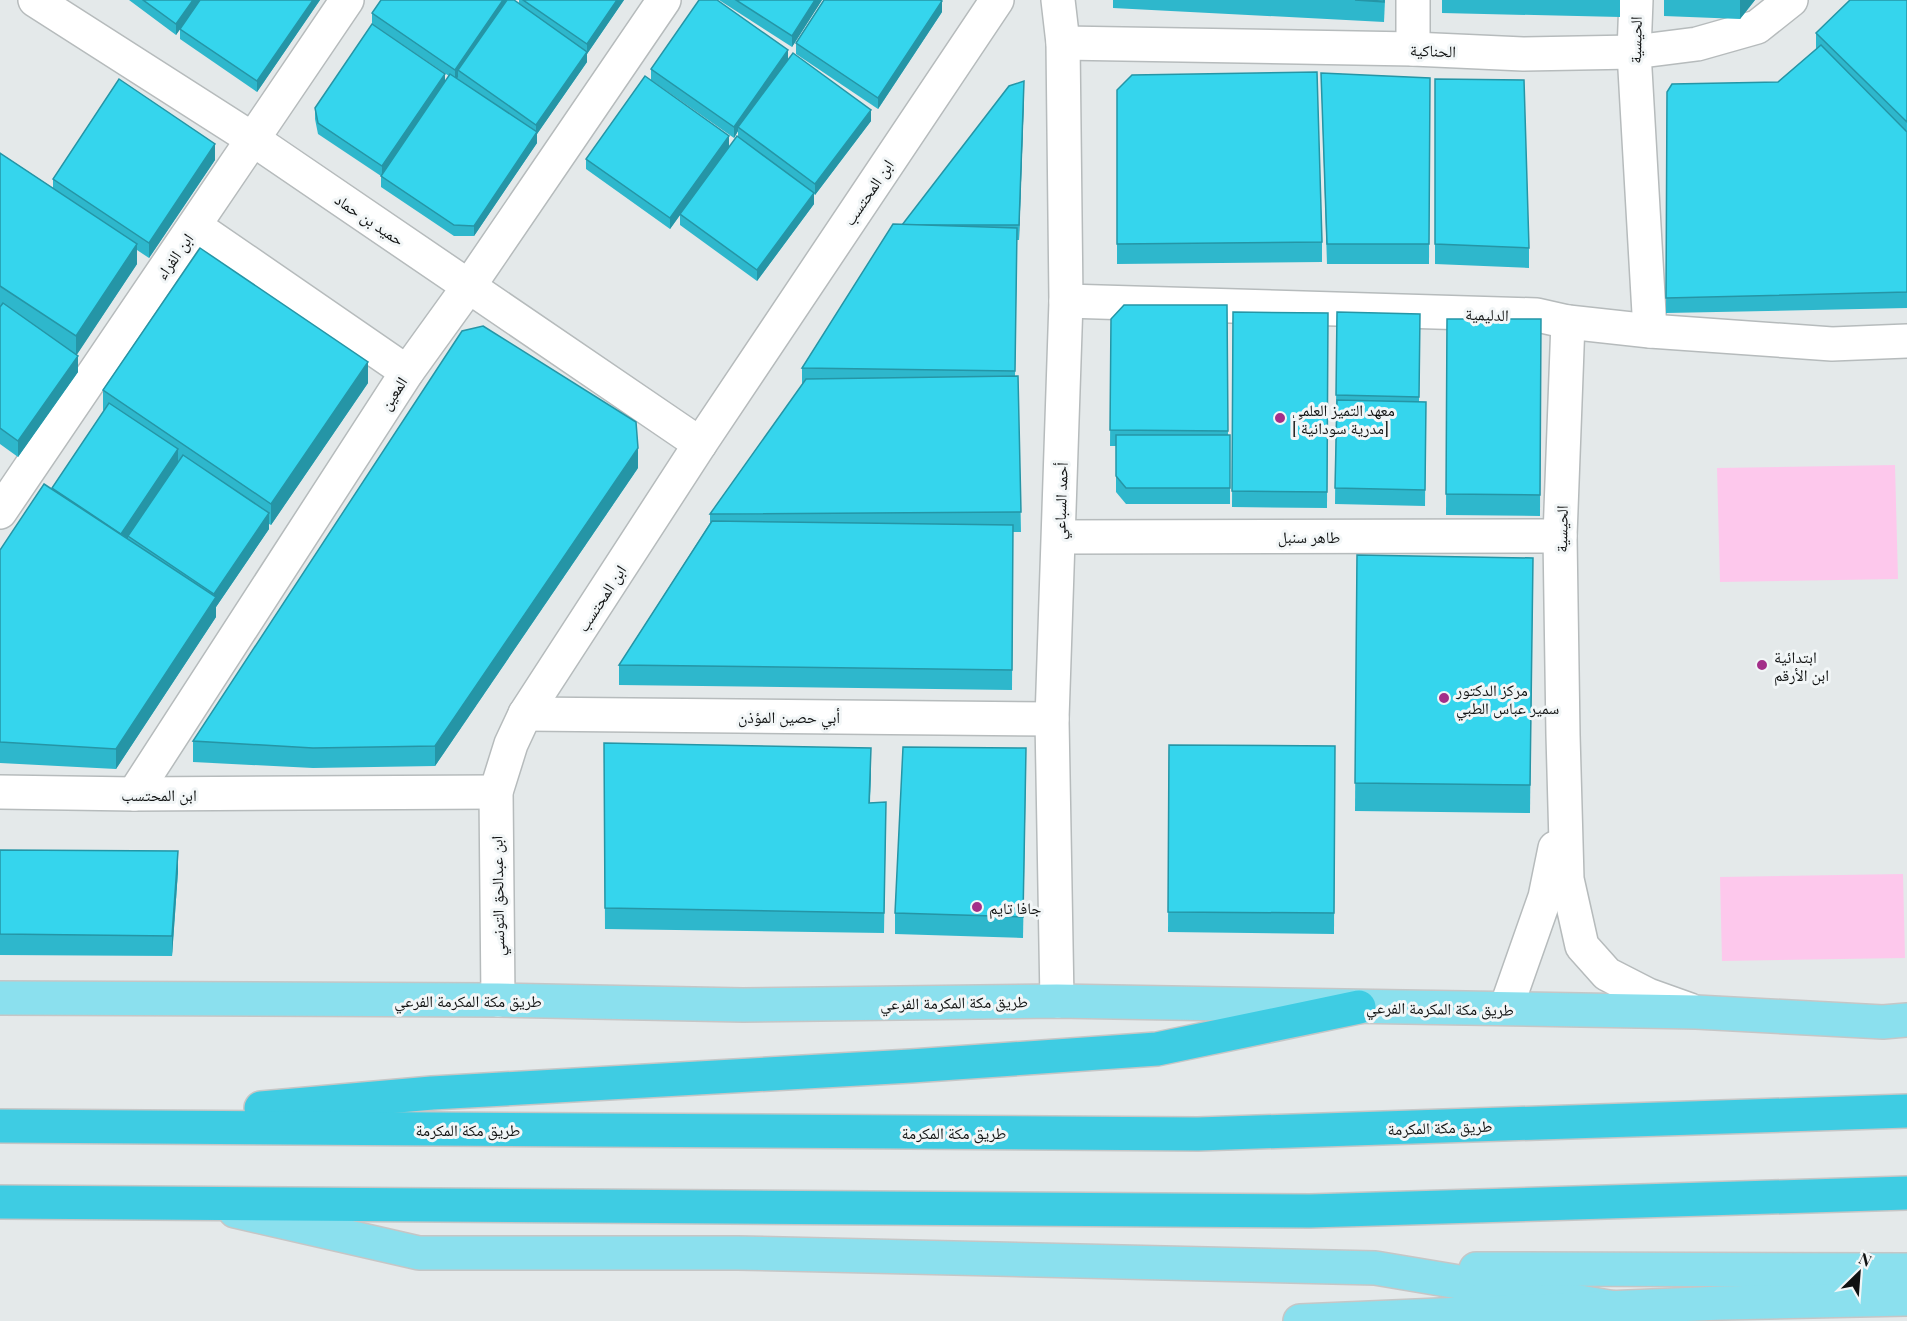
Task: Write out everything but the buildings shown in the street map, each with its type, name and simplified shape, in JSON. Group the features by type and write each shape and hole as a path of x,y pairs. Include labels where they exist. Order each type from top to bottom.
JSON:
{"highway":[{"path":"0,1120 58,1126 432,1093 910,1066 1157,1048 1359,1007"},
{"name":"طريق مكة المكرمة","path":"0,1126 1198,1134 1907,1112"},
{"path":"0,1202 1310,1210 1907,1192"}],"main road":[{"name":"طريق مكة المكرمة الفرعي","path":"0,998 498,1000 743,1005 1057,1001 1696,1012 1901,1020"},
{"path":"198,1202 419,1253 761,1253 1375,1268 1907,1270"},
{"path":"1375,1268 1615,1308"},
{"path":"1300,1321 1721,1303 1907,1299"},
{"path":"1721,1303 1858,1321"}],"street":[{"name":"حميد بن حماد","path":"35,0 254,140 700,444"},
{"name":"ابن الفراء","path":"0,512 347,0"},
{"name":"المعين","path":"134,794 407,372 469,286 664,0"},
{"name":"أحمد السباعي","path":"1057,1001 1052,718 1066,301 1063,43 1058,0"},
{"path":"1413,0 1413,49"},
{"name":"الحيسية","path":"1636,0 1634,52 1650,331"},
{"name":"الحناكية","path":"1063,43 1413,49 1523,54 1634,52 1697,44 1757,27 1791,0"},
{"name":"ابن المحتسب","path":"0,792 134,794 496,792 511,744 525,714 984,4"},
{"path":"195,226 407,372"},
{"name":"الدليمية","path":"1066,301 1537,315 1568,322 1650,331 1832,344 1907,341"},
{"name":"الحيسية","path":"1563,735 1560,536 1568,322"},
{"name":"طاهر سنبل","path":"1059,537 1560,536"},
{"name":"أبي حصين المؤذن","path":"525,714 1052,718"},
{"path":"1506,1008 1545,897 1557,837 1563,735"},
{"path":"1563,735 1567,879 1582,946 1607,974 1648,995 1696,1012"},
{"name":"ابن عبدالحق التونسي","path":"496,792 498,1000"}],"shaded area":[{"path":"1895,465 1898,579 1720,582 1717,468"},
{"path":"1903,874 1905,958 1722,961 1720,877"}],"place":[{"name":"معهد التميز العلمي [ مدرية سودانية]","path":"1280,418"},
{"name":"ابتدائية ابن الأرقم","path":"1762,665"},
{"name":"مركز الدكتور سمير عباس الطبي","path":"1444,698"},
{"name":"جافا تايم","path":"977,907"}]}
